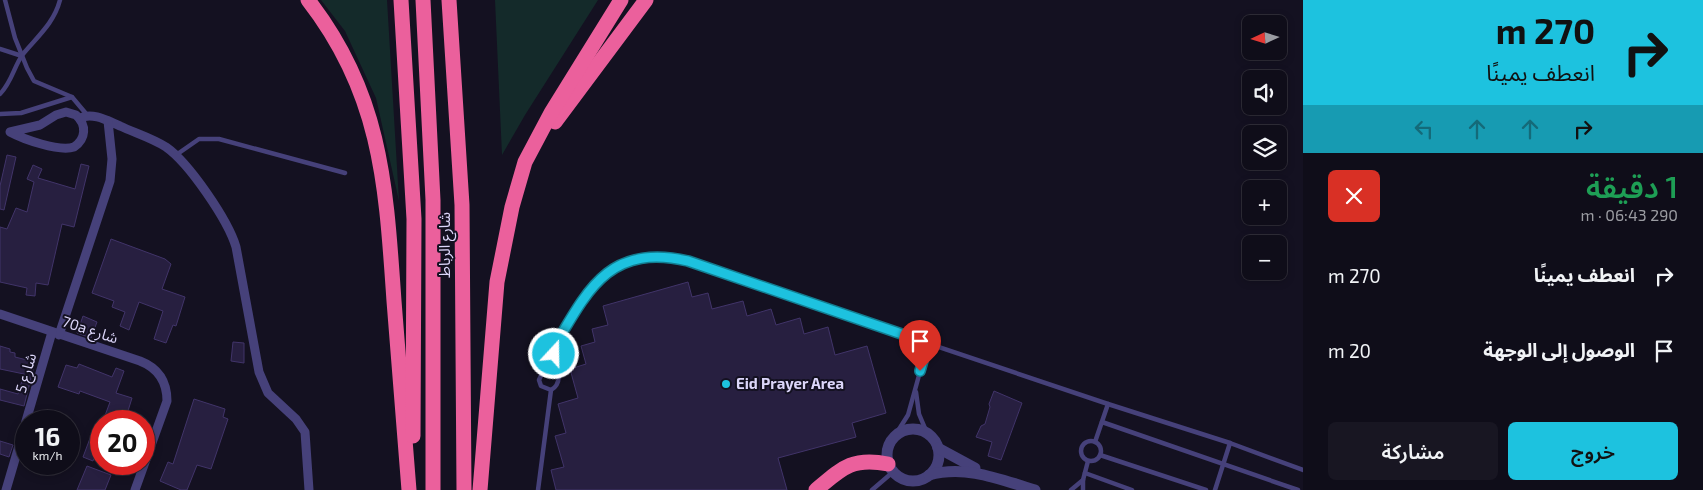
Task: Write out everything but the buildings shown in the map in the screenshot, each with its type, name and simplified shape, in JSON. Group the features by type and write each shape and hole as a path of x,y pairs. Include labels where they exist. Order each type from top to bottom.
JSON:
{"highway":[{"path":"308,0 335,39 349,64 371,119 378,148 388,211 410,490"},
{"path":"401,0 414,219 410,490"},
{"name":"شارع الرباط","path":"423,0 433,200 433,490"},
{"name":"شارع الرباط","path":"449,0 462,204 464,490"},
{"path":"480,490 497,282 506,232 525,162 570,80 621,0"},
{"path":"525,162 646,0"},
{"path":"816,490 845,466 853,463 872,461 891,468"}],"street":[{"path":"10,132 40,126 61,113 71,113 108,121 164,146 176,155 194,177 233,238 259,372 268,393 301,425 305,432 309,490"},
{"path":"0,128 23,138 69,148 78,144 83,137 84,117"},
{"name":"شارع 5","path":"30,410 110,181 112,159 108,121"},
{"name":"70a شارع","path":"0,314 147,364 160,374 164,382 167,401 135,490"},
{"path":"993,477 938,448 928,433 912,429 896,434 888,448 891,468 901,478 910,481 929,475 962,470 993,477 1034,490"},
{"path":"929,475 937,462 938,448"},
{"name":"شارع 5","path":"6,490 15,459"}],"lane":[{"path":"5,0 22,56 34,81 72,97 84,117"},
{"path":"0,94 15,74 22,56 55,16 60,0"},
{"path":"0,49 22,56"},
{"path":"0,114 21,113 72,97"},
{"path":"176,155 199,139 219,139 345,173"},
{"path":"551,390 541,386 539,380 554,347 594,284 608,271 625,262 659,257 688,261 1108,404 1230,443 1303,470"},
{"path":"896,434 908,415 928,343"},
{"path":"538,490 551,390 555,388 559,379 554,347"},
{"path":"916,385 920,414 928,433"},
{"path":"1095,442 1108,404"},
{"path":"1102,422 1298,490"},
{"path":"1088,441 1095,442 1100,448 1100,455 1095,461 1088,462 1082,457 1082,446 1088,441"},
{"path":"1215,490 1230,443"},
{"path":"1100,455 1206,490"},
{"path":"1083,490 1083,480 1088,462"},
{"path":"875,489 891,468"},
{"path":"1085,473 1132,490"},
{"path":"1071,490 1083,480"}],"green space":[{"path":"321,0 387,0 399,201 376,98 345,31"},
{"path":"495,0 598,0 525,115 502,155"}],"place":[{"name":"Eid Prayer Area","path":"726,384"}],"route":[{"path":"554,354 554,347 582,299 608,271 625,262 659,257 688,261 928,343 920,371"}]}
